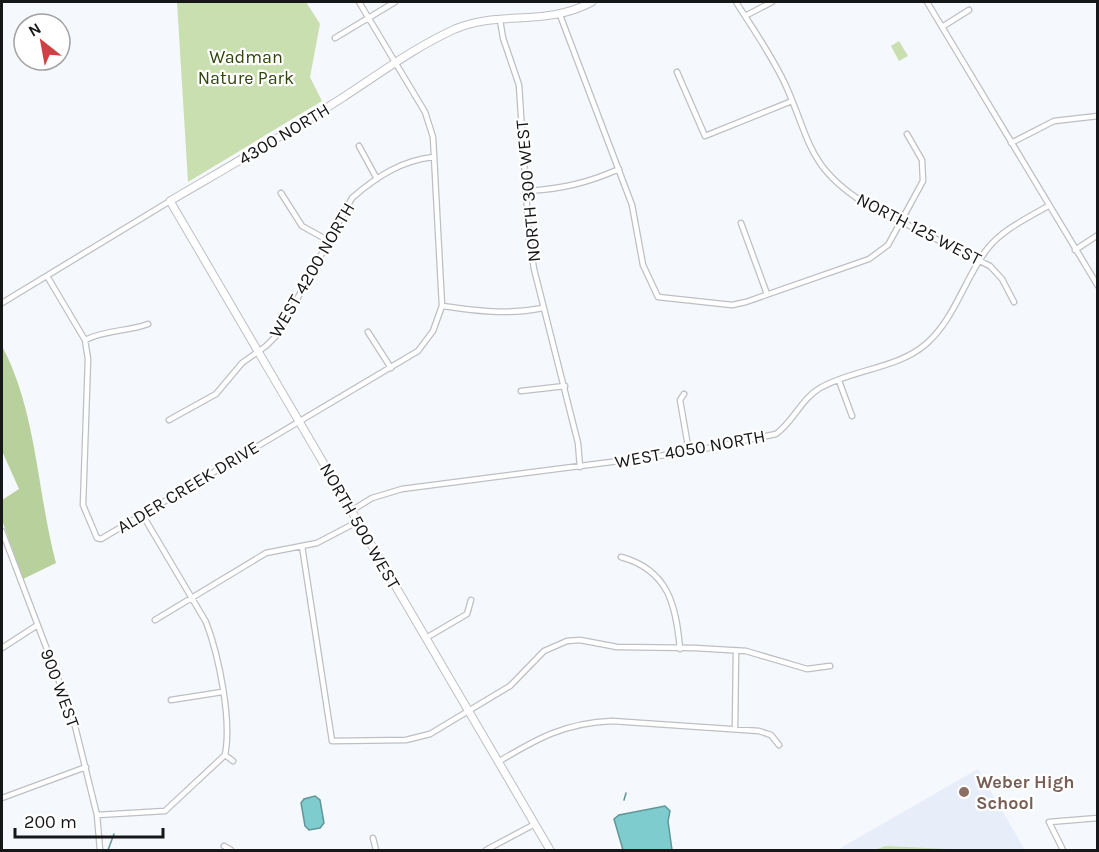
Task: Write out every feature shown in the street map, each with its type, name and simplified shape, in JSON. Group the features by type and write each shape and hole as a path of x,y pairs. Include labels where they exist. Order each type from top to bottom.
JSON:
{"street":[{"path":"359,2 425,112 433,137 442,306 497,314 515,314 543,309"},
{"path":"334,38 395,2"},
{"name":"4300 NORTH","path":"170,201 395,63 456,29 476,23 561,15 592,2"},
{"name":"NORTH 125 WEST","path":"736,2 777,70 812,153 820,166 848,193 980,261 996,272 1014,302"},
{"path":"745,16 772,2"},
{"path":"927,2 1098,286"},
{"path":"942,27 969,10"},
{"path":"561,15 620,169 632,205 643,265 658,297 732,305 869,259 888,246 923,181 922,160 907,134"},
{"name":"NORTH 300 WEST","path":"500,20 503,38 519,85 529,238 543,309 565,386 578,443 580,467"},
{"path":"677,72 705,136 792,101"},
{"path":"1011,143 1054,121 1098,116"},
{"path":"359,146 377,179"},
{"name":"WEST 4200 NORTH","path":"169,420 216,394 242,363 259,352 278,334 352,198 377,179 404,163 434,157"},
{"path":"526,191 562,189 620,169"},
{"path":"281,192 302,226 328,241"},
{"path":"2,303 170,201"},
{"name":"NORTH 500 WEST","path":"170,201 550,850"},
{"name":"WEST 4050 NORTH","path":"351,511 372,498 402,489 689,452 776,434 788,425 806,398 821,387 907,357 926,345 939,330 987,249 1007,230 1048,206"},
{"path":"741,223 767,294"},
{"path":"1075,250 1098,235"},
{"name":"ALDER CREEK DRIVE","path":"47,276 86,340 88,359 83,494 85,514 96,538 101,539 418,351 427,341 442,306"},
{"path":"86,340 114,329 137,328 148,324"},
{"path":"368,332 391,368"},
{"path":"839,381 852,416"},
{"path":"520,391 565,386"},
{"path":"684,394 680,400 689,452"},
{"path":"97,815 165,811 225,755 229,740 213,641 206,622 142,514"},
{"path":"156,620 266,553 328,538 357,522"},
{"name":"900 WEST","path":"2,531 36,626 65,694 97,815 100,850"},
{"path":"302,546 332,741 416,739 510,686 544,651 567,641 580,640 617,647 736,651 761,654 807,669 830,666"},
{"path":"621,557 637,561 653,572 668,592 677,618 680,649"},
{"path":"426,638 467,614 471,600"},
{"path":"2,648 36,626"},
{"path":"735,729 736,651"},
{"path":"171,700 222,692"},
{"path":"498,762 543,735 589,722 612,721 735,729 771,735 779,745"},
{"path":"225,755 233,761"},
{"path":"2,798 86,767"},
{"path":"1063,850 1050,822 1098,818"},
{"path":"486,850 535,824"},
{"path":"373,838 376,850"},
{"path":"224,846 231,850"}],"shaded area":[{"name":"Weber High School","path":"978,769 1025,850 837,850"}],"green space":[{"name":"Wadman Nature Park","path":"177,2 306,2 320,24 310,77 322,101 188,182"},
{"path":"899,41 908,56 899,61 891,46"},
{"path":"2,346 23,398 56,563 23,579 2,520 2,500 19,489 2,451"},
{"path":"886,846 967,850 874,850"}],"water":[{"path":"315,796 320,800 324,823 320,828 309,830 305,826 301,803 304,799"},
{"path":"665,806 670,811 668,821 672,850 623,850 614,819 619,815"}],"waterway":[{"path":"624,800 626,793"},
{"path":"108,850 114,834"}],"place":[{"name":"Weber High School","path":"964,792"}]}
